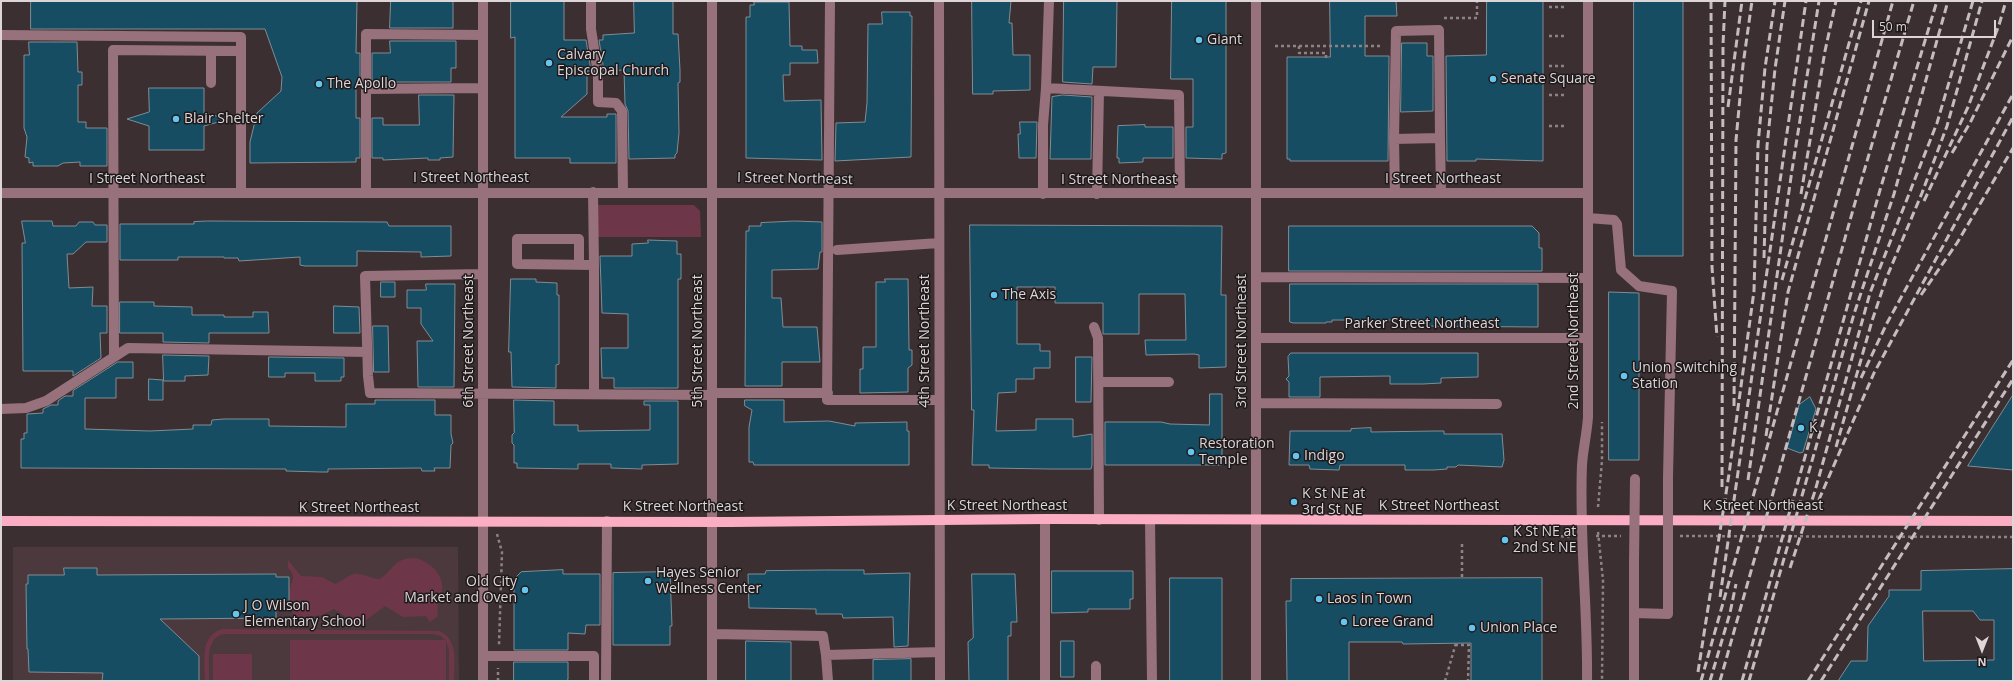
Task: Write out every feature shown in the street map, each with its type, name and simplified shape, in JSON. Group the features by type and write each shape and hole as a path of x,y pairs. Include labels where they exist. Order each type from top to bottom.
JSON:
{"main road":[{"name":"K Street Northeast","path":"1,521 712,521 1045,519 2013,520"}],"street":[{"name":"6th Street Northeast","path":"483,1 483,681"},
{"path":"591,1 591,29 598,74 598,102 616,103 622,111 623,192"},
{"name":"5th Street Northeast","path":"712,1 712,681"},
{"path":"830,1 827,400 939,400"},
{"name":"4th Street Northeast","path":"939,1 940,681"},
{"path":"1044,194 1043,124 1046,88 1048,1"},
{"name":"3rd Street Northeast","path":"1256,1 1256,681"},
{"name":"2nd Street Northeast","path":"1587,681 1588,624 1583,586 1583,455 1588,417 1588,1"},
{"path":"1395,193 1394,139 1396,31 1438,30 1441,193"},
{"path":"366,192 366,34 483,34"},
{"path":"1,35 240,37 241,193"},
{"path":"114,356 113,50 240,51"},
{"path":"211,51 211,83"},
{"path":"366,89 483,88"},
{"path":"1046,88 1179,95 1180,193"},
{"path":"1098,194 1099,91"},
{"path":"1394,139 1440,138"},
{"path":"593,192 594,394"},
{"name":"I Street Northeast","path":"1,193 1588,193"},
{"path":"1588,218 1614,220 1617,224 1621,270 1639,286 1672,291 1668,477 1668,614 1634,613"},
{"path":"579,265 579,239 517,239 517,264 579,265 594,265"},
{"path":"837,250 939,243"},
{"path":"483,274 366,276 367,352 370,393 828,393"},
{"path":"1256,277 1588,278"},
{"path":"1094,327 1098,338 1099,520"},
{"name":"Parker Street Northeast","path":"1256,338 1588,338"},
{"path":"1,409 26,408 46,401 88,376 114,356 128,348 367,352"},
{"path":"1099,382 1169,382"},
{"path":"1256,403 1497,404"},
{"path":"1634,681 1635,479"},
{"path":"1045,519 1045,681"},
{"path":"1150,520 1152,681"},
{"path":"606,681 607,521"},
{"path":"712,634 823,636 828,681"},
{"path":"826,655 940,652"},
{"path":"483,656 594,656 594,681"},
{"path":"1096,666 1096,681"}],"path":[{"path":"1437,18 1477,18 1477,1"},
{"path":"1550,7 1565,7"},
{"path":"1549,36 1565,36"},
{"path":"1275,46 1387,46"},
{"path":"1299,46 1299,53 1326,53 1326,60"},
{"path":"1549,66 1565,66"},
{"path":"1549,95 1565,95"},
{"path":"1549,126 1565,126"},
{"path":"1598,500 1602,461"},
{"path":"495,521 502,552 498,681"},
{"path":"1539,534 1583,537 1622,536"},
{"path":"1678,536 2013,537"},
{"path":"1462,544 1462,578"},
{"path":"1598,544 1603,580 1602,681"},
{"path":"1445,681 1456,644 1469,645 1468,681"}],"shaded area":[{"path":"596,205 694,205 700,211 701,237 597,237"},
{"name":"J O Wilson Elementary School","path":"13,547 458,547 459,681 13,681"},
{"path":"408,558 415,558 426,562 431,566 439,574 441,580 442,592 438,606 438,616 430,622 426,616 403,617 385,606 366,620 366,624 353,625 351,620 334,609 322,615 307,617 304,623 292,615 293,612 289,593 293,580 293,574 288,568 288,560 301,576 322,577 335,584 355,574 380,579 398,562"},
{"path":"223,629 439,631 450,640 453,646 455,659 454,681 449,681 449,650 446,641 446,681 290,681 290,640 445,640 441,636 433,634 223,634 213,641 210,647 209,681 205,681 204,658 207,643 215,632"},
{"path":"213,654 252,654 252,681 213,681"}],"building":[{"name":"The Apollo","path":"31,1 357,1 356,53 360,53 360,82 356,82 356,118 360,118 360,158 356,158 356,162 250,163 250,142 257,113 281,91 282,77 265,29 31,29"},
{"path":"391,1 453,1 453,28 390,28"},
{"path":"511,1 564,1 564,40 586,40 591,71 587,71 587,94 561,117 607,117 607,114 616,114 616,163 570,163 570,158 515,158 515,37 511,38"},
{"path":"634,1 673,1 673,34 678,34 680,70 680,82 678,83 679,133 675,158 629,159 628,111 625,104 624,70 604,71 599,40 603,40 603,35 634,33"},
{"path":"972,1 1011,1 1009,23 1012,23 1013,55 1030,55 1030,90 993,91 993,94 973,94"},
{"path":"1064,1 1117,1 1116,67 1093,67 1092,84 1063,82"},
{"name":"Giant","path":"1172,1 1226,1 1226,153 1222,154 1222,159 1186,158 1186,127 1193,127 1193,79 1171,79"},
{"path":"1330,1 1396,1 1397,16 1365,16 1365,56 1389,56 1388,161 1290,161 1290,159 1287,159 1287,57 1330,57"},
{"name":"Senate Square","path":"1487,1 1543,1 1543,161 1476,159 1476,161 1447,161 1446,56 1486,55"},
{"path":"1634,1 1683,1 1683,256 1634,256"},
{"path":"754,2 789,2 790,46 802,46 802,50 817,50 818,63 790,63 790,75 783,75 784,101 821,100 822,160 746,158 746,17 750,17 750,5 754,5"},
{"path":"882,12 910,12 910,16 912,16 911,157 835,161 836,123 865,122 867,103 868,24 882,24"},
{"path":"390,41 456,41 456,68 451,68 451,82 372,82 372,53 390,53"},
{"path":"29,42 77,42 78,72 82,72 82,85 78,85 78,122 86,122 86,128 107,128 107,166 80,166 80,162 63,163 58,166 33,166 33,162 29,163 29,158 25,157 27,137 24,128 24,55 29,55"},
{"path":"1402,43 1427,43 1427,56 1433,56 1433,111 1401,112"},
{"name":"Blair Shelter","path":"149,88 204,88 204,113 229,119 204,126 204,150 149,150 149,126 127,119 149,112"},
{"path":"419,95 454,95 453,157 440,158 440,160 428,160 428,158 383,160 383,158 372,158 372,118 383,118 383,125 419,125"},
{"path":"1063,95 1092,97 1091,159 1050,159 1052,97"},
{"path":"1020,122 1037,122 1036,158 1019,158 1018,134 1020,134"},
{"path":"1145,125 1145,127 1173,127 1173,158 1143,158 1143,162 1119,163 1119,158 1117,158 1118,126"},
{"path":"22,221 52,221 53,226 76,226 79,222 93,222 95,225 107,225 107,242 86,242 73,254 67,254 69,288 93,287 92,306 107,306 107,333 100,333 101,358 73,376 73,371 23,371 22,243 25,243"},
{"path":"795,221 822,222 822,252 820,252 818,269 772,270 772,298 781,298 783,327 817,327 820,362 782,362 782,386 745,386 746,231 749,231 749,226 761,226 761,223"},
{"path":"194,222 387,222 389,226 451,226 451,256 421,257 421,252 357,251 357,266 305,266 300,265 300,257 239,261 238,258 224,257 178,257 178,260 120,260 120,224 194,224"},
{"path":"970,225 1222,226 1221,295 1226,295 1226,367 1199,368 1199,355 1194,354 1146,355 1145,340 1186,340 1185,294 1139,294 1139,334 1103,334 1103,303 1055,303 1055,287 1017,287 1017,344 1040,344 1040,351 1050,351 1050,368 1034,368 1034,379 1016,379 1016,392 998,393 996,431 1036,430 1036,419 1073,419 1073,437 1092,434 1091,469 989,468 989,465 972,465 974,410 972,410"},
{"path":"1289,226 1532,226 1539,233 1539,248 1542,248 1542,271 1289,271"},
{"path":"648,240 677,241 677,254 681,254 681,279 678,279 678,388 614,388 614,378 602,378 601,348 628,348 628,314 602,313 600,256 632,256 632,244 648,243"},
{"path":"511,279 536,279 536,282 557,283 557,295 559,295 559,364 556,365 556,388 512,387 511,352 509,352"},
{"path":"885,279 908,279 909,350 912,350 912,365 908,368 908,392 860,393 860,369 863,369 863,347 876,347 876,282 885,282"},
{"path":"381,282 395,282 395,297 381,297"},
{"path":"426,284 455,284 454,387 418,387 417,341 433,341 421,324 421,308 407,308 407,290 426,290"},
{"path":"1290,284 1538,284 1538,327 1420,326 1420,320 1332,320 1332,322 1326,323 1293,323 1290,322"},
{"name":"Union Switching Station","path":"1609,292 1639,293 1639,460 1609,460"},
{"path":"120,302 154,302 154,306 192,307 192,315 253,317 253,312 268,312 269,333 209,333 209,343 163,342 163,333 120,333"},
{"path":"334,306 359,307 360,333 334,333"},
{"path":"373,326 388,326 389,372 374,372"},
{"path":"1291,353 1478,353 1478,377 1441,378 1441,383 1390,384 1390,376 1320,377 1320,397 1289,397 1289,382 1286,379 1289,376 1288,357"},
{"path":"163,355 209,356 208,375 185,376 185,381 164,381"},
{"path":"269,357 344,358 344,377 341,377 341,381 315,381 315,373 285,373 285,377 269,377"},
{"path":"1076,357 1092,357 1091,402 1076,402"},
{"path":"118,362 133,362 133,378 116,378 116,398 85,398 85,429 150,431 193,429 193,425 211,425 212,420 224,419 269,419 269,426 346,427 346,404 375,404 375,400 435,400 435,415 451,415 451,434 453,443 451,445 450,468 434,468 435,471 422,471 421,468 328,469 328,472 321,472 286,471 286,469 21,468 21,439 24,439 24,433 27,433 27,414 43,413 43,409 51,405 58,405 58,401 65,396 73,396 73,391"},
{"path":"149,379 163,380 163,400 149,400"},
{"path":"1210,394 1222,394 1222,465 1105,465 1105,422 1161,422 1170,424 1209,425"},
{"path":"2013,395 2013,470 1968,466"},
{"name":"K","path":"1810,397 1816,409 1803,452 1800,453 1787,448 1799,405"},
{"path":"514,400 554,401 554,425 578,425 578,431 650,430 650,405 644,405 644,401 678,401 678,464 642,465 642,469 611,468 611,464 578,464 578,469 517,468 517,463 514,463 514,445 512,443 512,435 514,433"},
{"path":"745,400 784,400 784,422 829,421 855,426 855,423 907,422 907,431 909,431 909,465 754,465 753,462 749,462 749,427 752,410 745,406"},
{"path":"1371,428 1371,432 1444,431 1444,434 1502,434 1504,460 1502,467 1458,465 1456,467 1447,467 1447,469 1434,470 1405,470 1405,465 1340,465 1339,470 1310,469 1309,465 1289,465 1290,431 1351,431 1351,429"},
{"path":"64,568 97,568 97,575 276,574 276,577 289,577 289,602 276,603 276,618 160,619 199,656 199,681 102,681 103,673 29,672 27,649 26,584 28,584 28,575 64,575"},
{"path":"2013,569 2013,681 1838,681 1851,661 1867,661 1868,626 1889,596 1889,590 1921,590 1921,571","holes":["1923,611 1973,611 1980,620 1994,620 1994,660 1924,661"]},
{"path":"563,570 563,574 600,574 600,625 586,625 585,634 568,633 568,650 514,650 514,579 521,572"},
{"path":"864,570 864,574 910,573 908,646 894,647 893,617 843,618 842,614 816,614 816,609 749,608 748,574 765,574 766,571"},
{"path":"1052,571 1133,571 1133,599 1130,599 1130,609 1088,609 1088,612 1052,613"},
{"path":"670,572 672,626 670,626 670,645 613,645 613,573"},
{"path":"972,574 1015,574 1017,622 1011,622 1011,636 1008,636 1008,681 969,681 968,642 973,638"},
{"path":"1170,578 1222,578 1222,681 1170,681"},
{"path":"1542,578 1542,681 1471,681 1471,643 1403,644 1402,642 1349,642 1349,681 1287,681 1286,601 1291,601 1291,579"},
{"path":"746,641 791,642 791,681 746,681"},
{"path":"1061,641 1074,641 1074,677 1061,677"},
{"path":"911,659 911,681 873,681 873,660"},
{"path":"514,662 568,662 568,679 567,681 514,681"}],"railway":[{"path":"1711,1 1712,267 1717,337"},
{"path":"1722,487 1723,45 1725,1"},
{"path":"1728,107 1742,1"},
{"path":"1734,406 1736,140 1743,65 1752,1"},
{"path":"1698,672 1729,474 1754,291 1758,145 1765,68 1775,1"},
{"path":"1764,258 1767,146 1775,69 1785,1"},
{"path":"1720,597 1806,1"},
{"path":"1748,480 1792,170 1819,1"},
{"path":"1801,194 1825,51 1836,1"},
{"path":"1782,280 1861,1"},
{"path":"1766,436 1788,292 1869,1"},
{"path":"1701,681 1893,1"},
{"path":"1720,681 1860,185 1914,1"},
{"path":"1742,681 1880,190 1937,1"},
{"path":"1749,681 1854,314 1894,194 1948,1"},
{"path":"1790,568 1815,491 1870,293 1937,123 1973,1"},
{"path":"1836,447 1872,321 1886,279 1922,193 1947,126 1982,1"},
{"path":"1924,201 1968,107 1999,25 2006,1"},
{"path":"1952,153 1970,123 2013,36"},
{"path":"1861,378 1887,323 2013,94"},
{"path":"1814,511 1874,373 2013,117"},
{"path":"1921,295 1957,243 2013,148"},
{"path":"1808,681 2013,360"},
{"path":"1821,681 2013,379"},
{"path":"1710,681 1730,613 1736,584"}],"place":[{"name":"Giant","path":"1199,40"},
{"name":"Calvary Episcopal Church","path":"549,63"},
{"name":"Senate Square","path":"1493,79"},
{"name":"The Apollo","path":"319,84"},
{"name":"Blair Shelter","path":"176,119"},
{"name":"The Axis","path":"994,295"},
{"name":"Union Switching Station","path":"1624,376"},
{"name":"K","path":"1801,428"},
{"name":"Restoration Temple","path":"1191,452"},
{"name":"Indigo","path":"1296,456"},
{"name":"K St NE at 3rd St NE","path":"1294,502"},
{"name":"K St NE at 2nd St NE","path":"1505,540"},
{"name":"Hayes Senior Wellness Center","path":"648,581"},
{"name":"Old City Market and Oven","path":"525,590"},
{"name":"Laos in Town","path":"1319,599"},
{"name":"J O Wilson Elementary School","path":"236,614"},
{"name":"Loree Grand","path":"1344,622"},
{"name":"Union Place","path":"1472,628"}]}
